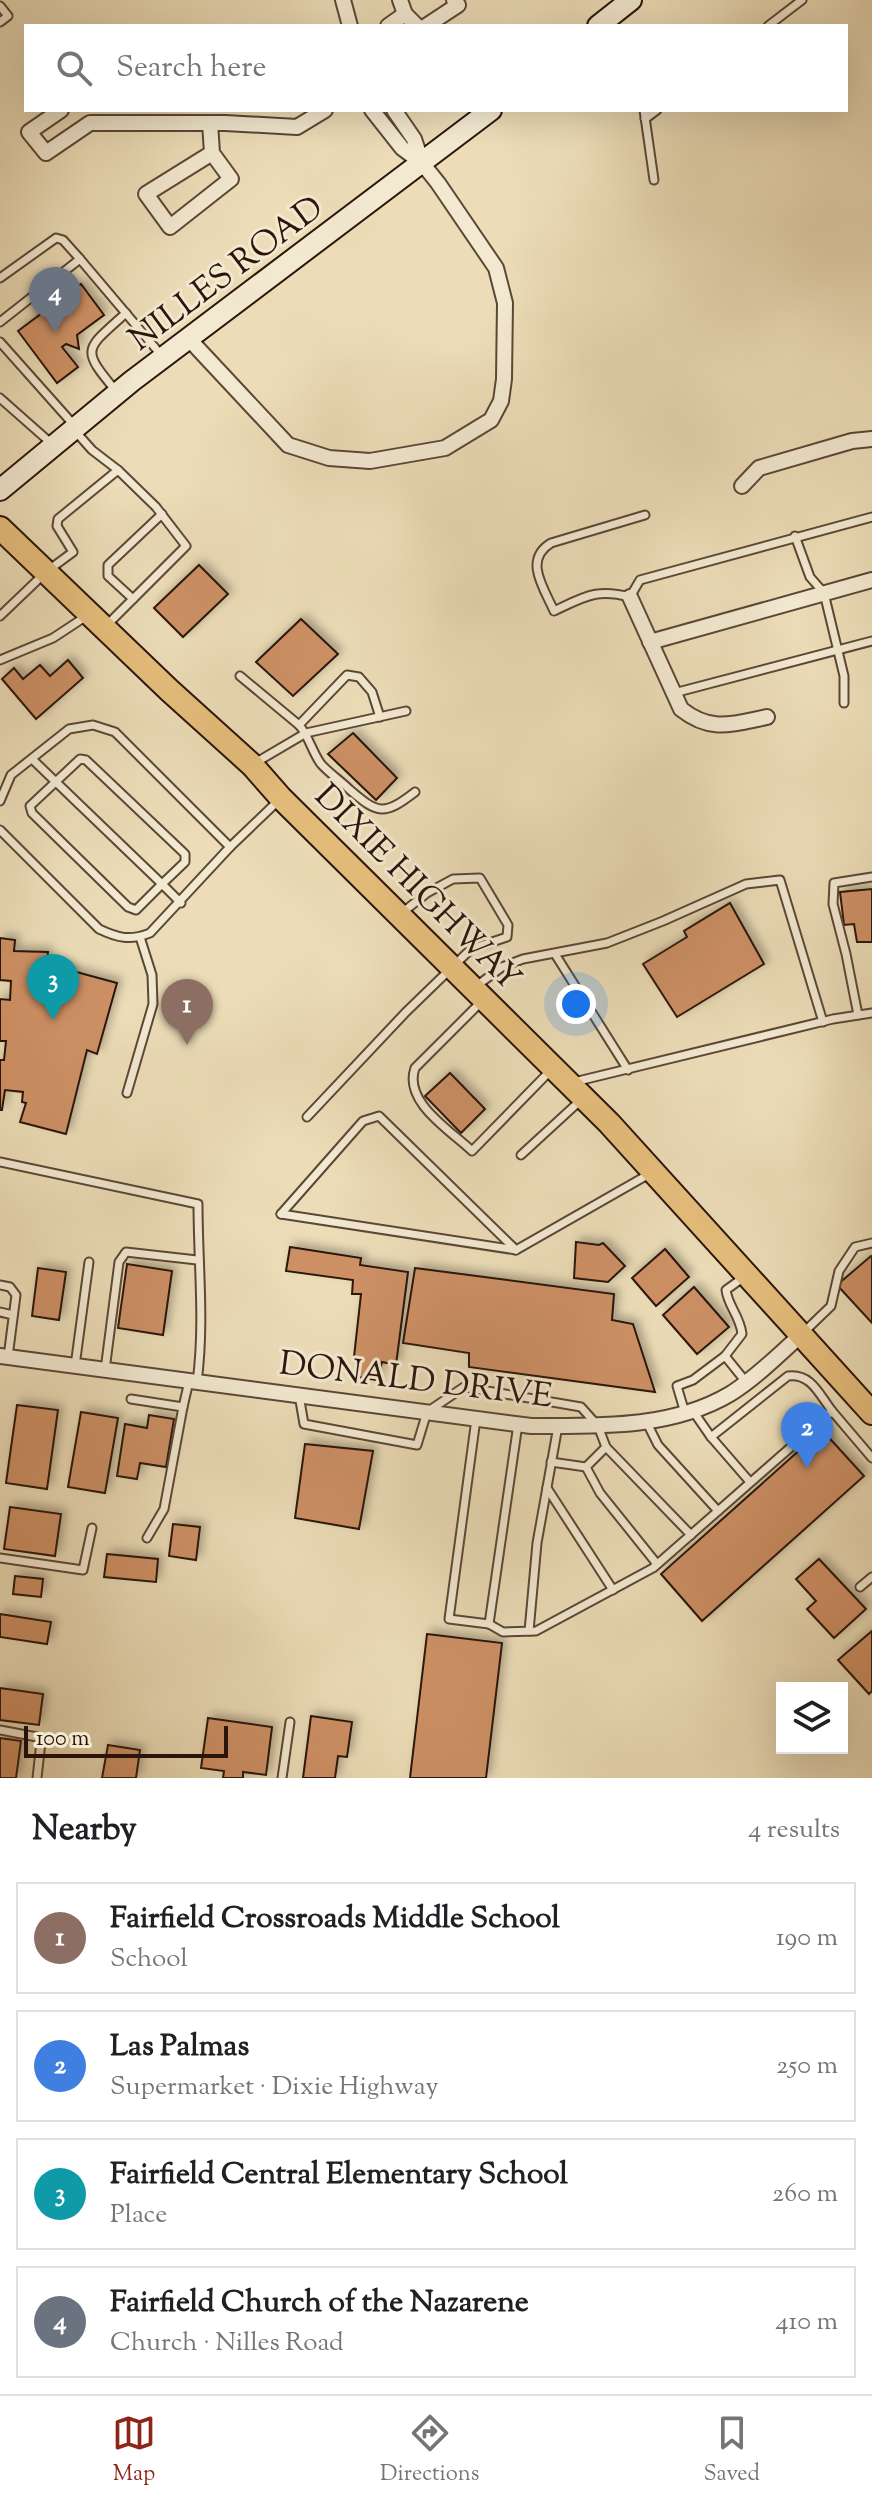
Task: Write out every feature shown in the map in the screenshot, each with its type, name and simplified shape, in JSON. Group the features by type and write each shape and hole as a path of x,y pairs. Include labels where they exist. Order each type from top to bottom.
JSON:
{"main road":[{"name":"DIXIE HIGHWAY","path":"0,528 252,765 281,798 568,1083 654,1171 801,1335 868,1403"}],"street":[{"path":"343,0 349,24"},
{"path":"429,24 458,5 454,0"},
{"path":"389,24 402,7 415,24"},
{"path":"61,112 29,132 46,153 90,123 220,119 297,127 322,112"},
{"path":"66,112 80,128"},
{"path":"374,112 402,148 422,163"},
{"path":"189,339 288,445 329,458 370,461 445,448 491,420 501,401 504,379 505,303 496,268 422,163 414,139 395,112"},
{"name":"NILLES ROAD","path":"0,490 163,358 488,112"},
{"path":"212,153 231,179 170,227 146,194 212,153 220,119"},
{"path":"742,486 759,468 852,441 872,439"},
{"path":"650,642 872,580"},
{"path":"630,597 681,709 694,719 709,724 727,725 767,717"},
{"name":"DONALD DRIVE","path":"4,1357 518,1424 598,1426 669,1418 708,1406 746,1382 801,1335"}],"lane":[{"path":"771,24 802,0"},
{"path":"0,6 8,16 0,22"},
{"path":"644,114 654,180"},
{"path":"0,278 56,238 63,240 163,358"},
{"path":"0,322 80,259"},
{"path":"118,393 93,364 91,355 93,346 126,313"},
{"path":"0,342 92,450 118,470 162,514 186,546 133,599 97,620 0,660"},
{"path":"0,398 54,445"},
{"path":"2,612 73,552 57,526 58,519 118,470"},
{"path":"133,599 108,576 108,565 162,514"},
{"path":"645,515 551,543 541,549 536,560 537,571 554,611 594,592 630,597 640,580 872,517"},
{"path":"795,536 810,577 824,593 844,676 844,703"},
{"path":"674,693 872,641"},
{"path":"299,725 347,675 359,677 372,692 380,717"},
{"path":"240,676 299,725 320,763 372,809 397,807 415,792"},
{"path":"252,765 306,733 406,711"},
{"path":"0,801 11,775 69,729 93,725 115,732 230,847"},
{"path":"32,759 181,903"},
{"path":"80,759 86,760 185,854 185,862 162,884 136,910 128,907 32,813 30,806 80,759"},
{"path":"0,830 99,929 118,938 140,937 150,933 181,903 230,847 281,798"},
{"path":"858,1015 833,904 834,883 872,877"},
{"path":"307,1117 406,1012 471,949 507,937 508,925 480,878 453,879 427,893 400,915"},
{"path":"823,1022 780,880 746,884 607,943 523,959 502,967 450,1033 415,1068 412,1078 420,1102 472,1151 568,1083 872,1013"},
{"path":"127,1093 153,1004 152,975 140,937"},
{"path":"555,954 628,1070"},
{"path":"521,1155 568,1083"},
{"path":"516,1250 379,1116 363,1121 281,1214 516,1250 654,1171"},
{"path":"0,1162 198,1204 197,1260 202,1325 193,1382 183,1407 164,1509 147,1538"},
{"path":"801,1335 831,1306 839,1271 855,1247 872,1243"},
{"path":"105,1370 119,1262 126,1252 197,1260"},
{"path":"75,1366 89,1262"},
{"path":"747,1274 726,1290 726,1296 740,1318 742,1334 725,1356 693,1380 677,1386 689,1412 750,1482"},
{"path":"0,1285 14,1291 13,1315 4,1357"},
{"path":"0,1312 13,1315"},
{"path":"725,1356 746,1382"},
{"path":"711,1437 788,1376 800,1375 807,1378 872,1458"},
{"path":"299,1395 304,1424 417,1445 427,1412 464,1387 581,1407 598,1426 606,1447 691,1535"},
{"path":"131,1399 183,1407"},
{"path":"476,1419 449,1619 489,1624 503,1632 536,1631 657,1564 832,1411"},
{"path":"646,1421 658,1445 718,1511"},
{"path":"489,1624 518,1424"},
{"path":"529,1631 537,1543 558,1426"},
{"path":"586,1467 606,1447"},
{"path":"551,1462 586,1467"},
{"path":"586,1467 600,1493 657,1564"},
{"path":"547,1488 613,1590"},
{"path":"0,1558 83,1570 92,1528"},
{"path":"860,1587 872,1577"},
{"path":"282,1778 290,1722"},
{"path":"0,1730 37,1737 41,1742 37,1778"}],"building":[{"path":"81,284 104,315 77,335 79,349 66,344 62,347 78,367 57,383 18,331"},
{"path":"199,565 228,594 183,637 154,608"},
{"path":"301,619 338,654 293,696 256,662"},
{"path":"68,660 83,678 36,719 2,679 14,668 23,679 40,665 50,676"},
{"path":"353,733 397,778 376,800 328,754"},
{"path":"872,889 872,942 857,942 854,924 844,925 840,892"},
{"path":"730,903 764,964 677,1017 643,964 687,937 684,931"},
{"path":"0,938 15,940 14,951 48,952 45,977 54,978 58,967 117,983 97,1054 87,1050 66,1134 20,1122 26,1103 22,1102 23,1092 5,1090 0,1110 0,1060 4,1060 6,1041 0,1041 0,999 10,1000 11,981 0,980"},
{"path":"450,1073 485,1109 461,1133 425,1096"},
{"path":"576,1242 603,1243 625,1266 608,1282 574,1278"},
{"path":"290,1247 361,1258 360,1265 408,1272 396,1365 382,1362 377,1380 358,1377 360,1357 354,1357 361,1294 352,1294 353,1280 286,1271"},
{"path":"665,1249 689,1277 656,1306 632,1278"},
{"path":"872,1257 872,1323 837,1285"},
{"path":"127,1264 172,1271 163,1335 118,1328"},
{"path":"38,1268 66,1272 59,1320 32,1316"},
{"path":"415,1268 614,1294 612,1320 633,1324 655,1392 469,1367 469,1353 403,1343"},
{"path":"694,1287 729,1327 697,1354 663,1315"},
{"path":"17,1405 58,1410 47,1489 6,1483"},
{"path":"81,1412 118,1418 105,1493 68,1487"},
{"path":"149,1415 174,1419 166,1467 140,1463 137,1479 117,1476 125,1424 147,1428"},
{"path":"822,1430 864,1476 702,1621 661,1574"},
{"path":"305,1444 373,1451 359,1529 295,1518"},
{"path":"10,1507 61,1514 55,1556 4,1549"},
{"path":"173,1524 200,1527 196,1560 169,1556"},
{"path":"107,1554 158,1559 156,1582 104,1577"},
{"path":"819,1559 866,1609 834,1638 807,1609 816,1601 796,1579"},
{"path":"15,1576 43,1579 41,1597 13,1594"},
{"path":"0,1614 51,1622 47,1644 0,1637"},
{"path":"872,1631 872,1691 869,1694 838,1660"},
{"path":"427,1634 502,1643 486,1778 410,1778"},
{"path":"0,1688 43,1694 39,1725 0,1720"},
{"path":"311,1716 352,1722 347,1757 338,1756 335,1778 303,1778"},
{"path":"208,1718 272,1727 266,1775 243,1772 243,1778 223,1778 224,1771 201,1768"},
{"path":"0,1738 21,1741 16,1778 0,1778"},
{"path":"108,1745 140,1750 136,1778 102,1778"}],"place":[{"name":"Fairfield Church of the Nazarene","path":"55,333"},
{"name":"Fairfield Central Elementary School","path":"53,1020"},
{"name":"Fairfield Crossroads Middle School","path":"187,1045"},
{"name":"Las Palmas","path":"807,1468"}]}
